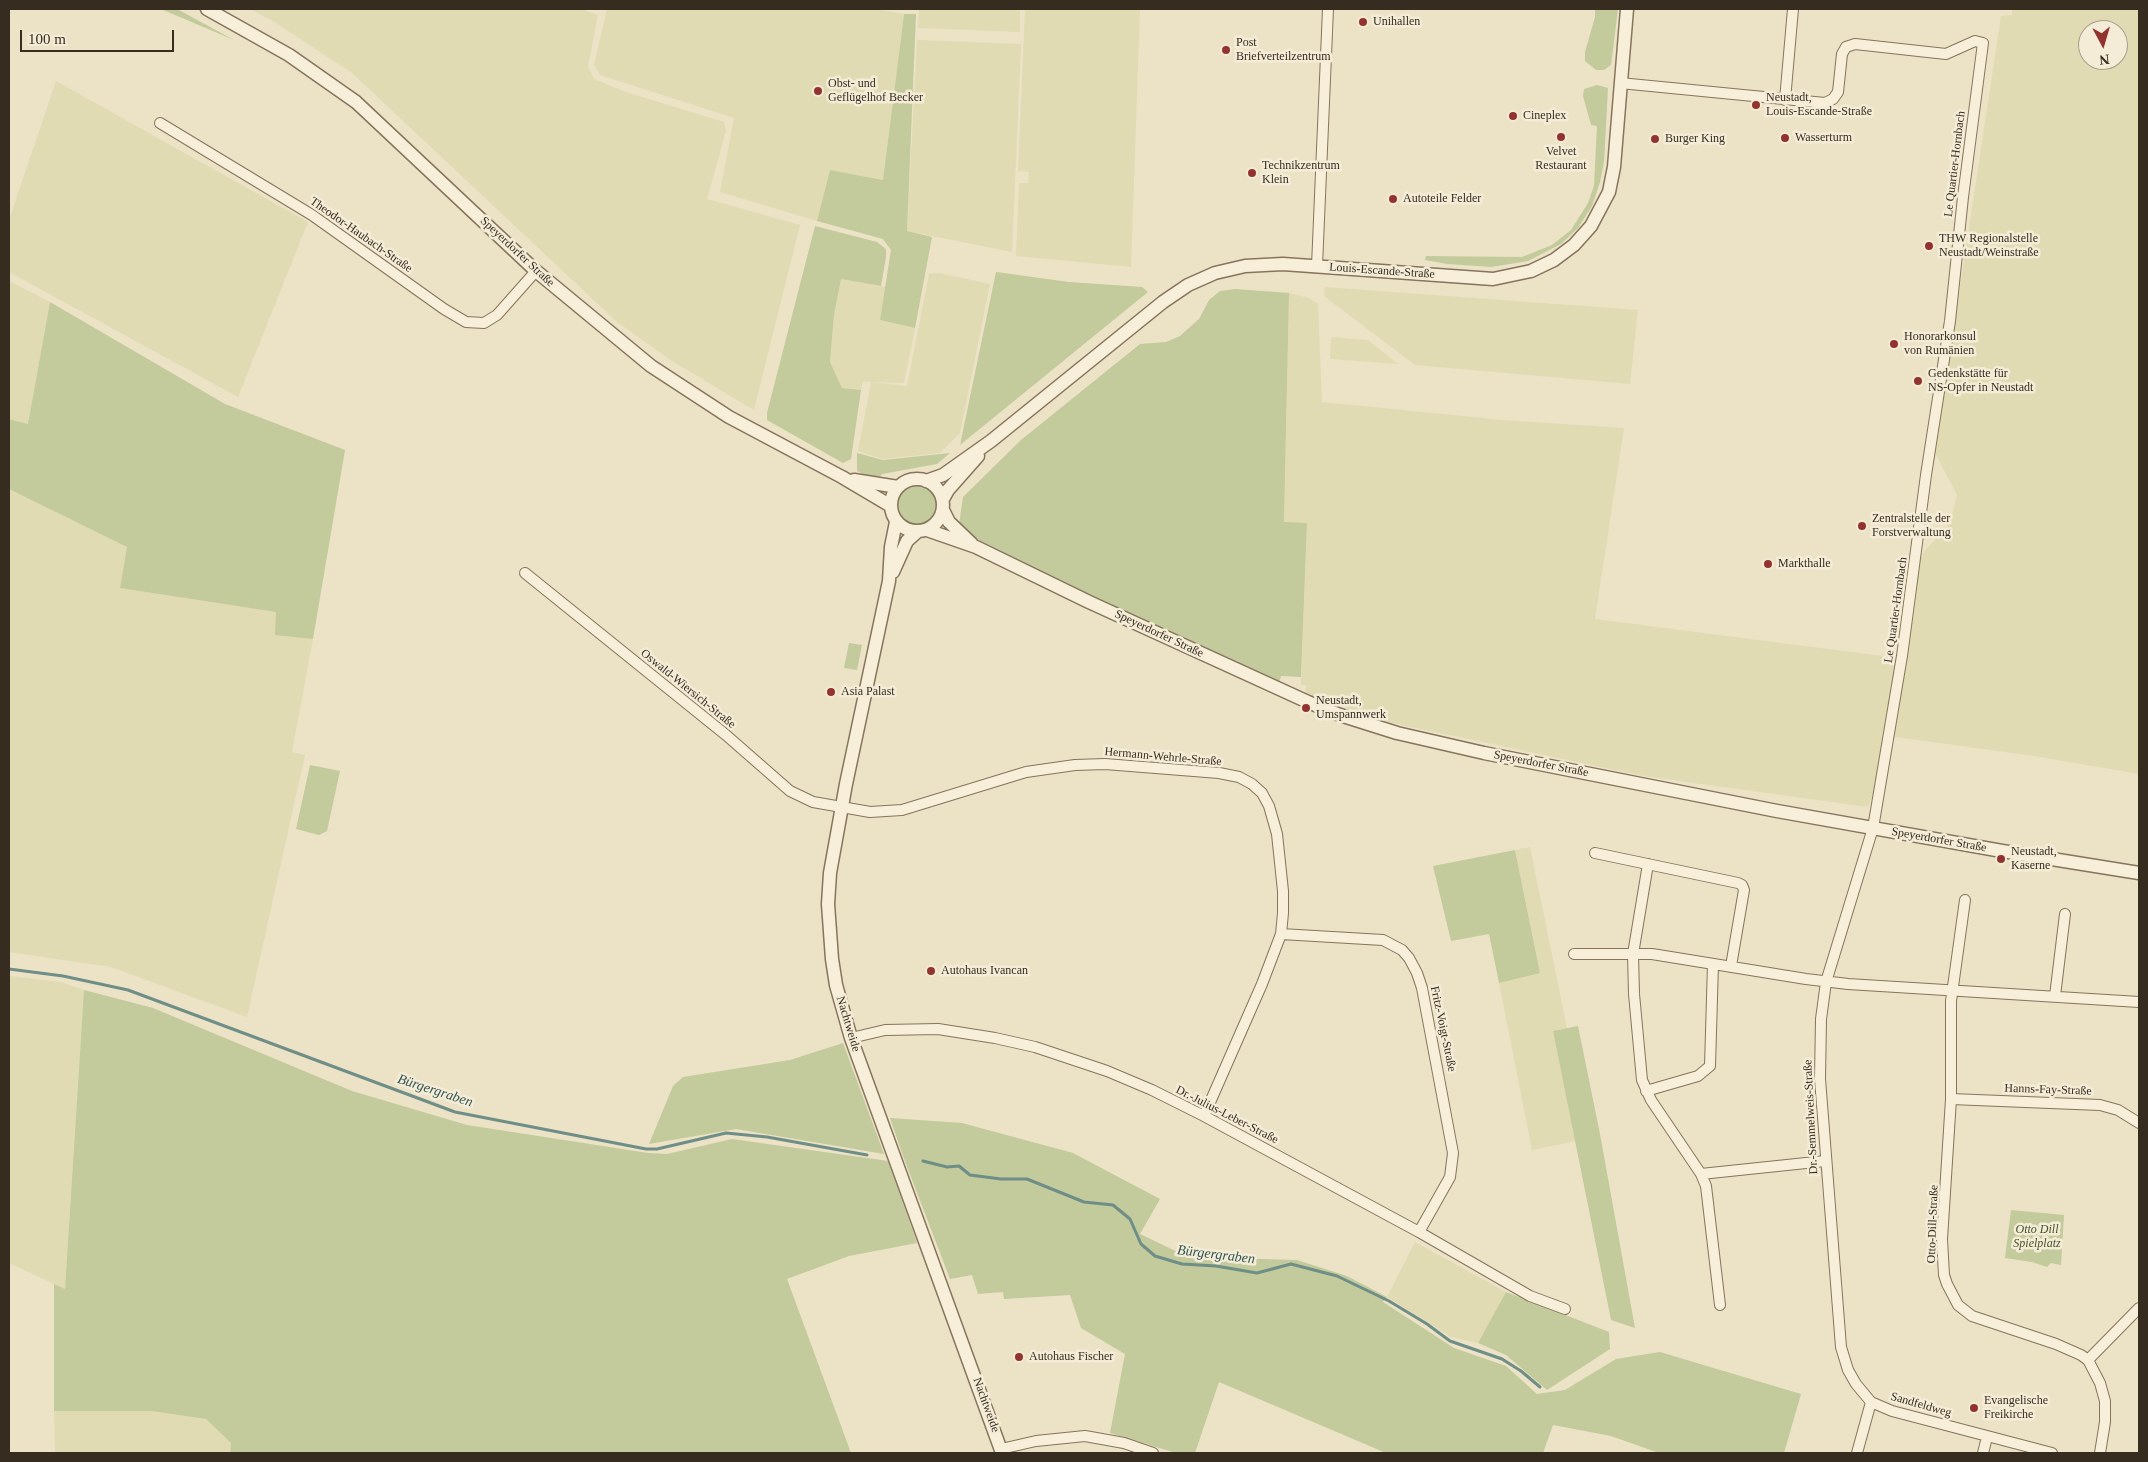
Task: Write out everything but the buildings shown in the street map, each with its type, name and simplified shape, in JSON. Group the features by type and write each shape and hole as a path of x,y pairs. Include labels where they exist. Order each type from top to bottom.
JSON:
{"street":[{"name":"Speyerdorfer Straße","path":"207,9 289,55 356,102 536,271 626,347 678,385 729,417 842,476 890,506"},
{"path":"1317,266 1328,9"},
{"name":"Louis-Escande-Straße","path":"926,481 943,475 991,441 1163,302 1188,285 1215,273 1245,266 1276,264 1493,279 1531,271 1554,260 1574,245 1591,226 1608,192 1614,167 1626,9"},
{"path":"1785,100 1793,9"},
{"name":"Le Quartier-Hornbach","path":"1620,83 1825,103 1833,99 1838,92 1842,54 1846,47 1856,44 1946,54 1975,41 1983,43 1963,197 1950,321 1926,475 1902,656 1873,828"},
{"name":"Theodor-Haubach-Straße","path":"160,123 312,215 444,309 466,322 484,323 498,315 536,271"},
{"name":"Louis-Escande-Straße","path":"943,505 948,490 991,441"},
{"name":"Speyerdorfer Straße","path":"842,476 898,487"},
{"path":"910,480 926,481 938,489 943,505 936,524 922,531 904,529 896,522 890,506 892,497 898,487 910,480"},
{"name":"Speyerdorfer Straße","path":"943,505 949,522 976,547"},
{"name":"Nachtweide","path":"896,522 891,546 888,581 832,865 828,904 836,985 851,1038 1002,1451 1036,1441 1085,1436 1124,1443 1153,1453"},
{"name":"Speyerdorfer Straße","path":"922,531 976,547 1098,606 1281,690 1359,721 1397,733 1484,753 1873,828 2139,873"},
{"name":"Nachtweide","path":"888,581 905,545 922,531"},
{"name":"Oswald-Wiersich-Straße","path":"526,573 726,735 790,791 813,802 842,808"},
{"name":"Hermann-Wehrle-Straße","path":"842,808 870,812 902,810 1026,772 1075,764 1105,764 1219,773 1239,778 1252,784 1262,793 1274,822 1283,891 1281,934 1262,984 1204,1116"},
{"name":"Dr.-Semmelweis-Straße","path":"1871,1402 1856,1384 1848,1370 1841,1347 1825,1161 1820,1056 1821,1018 1826,982 1873,828"},
{"path":"1595,853 1738,882 1742,885 1744,890 1731,966"},
{"path":"1648,864 1633,954 1634,994 1642,1080 1646,1091 1701,1174 1710,1202 1720,1305"},
{"name":"Otto-Dill-Straße","path":"1965,900 1952,990 1951,1099 1942,1250 1944,1275 1958,1304 1972,1316 2056,1344 2088,1360"},
{"path":"2055,996 2065,914"},
{"name":"Fritz-Voigt-Straße","path":"1281,934 1383,940 1402,950 1417,973 1424,998 1454,1153 1450,1177 1419,1232"},
{"path":"1574,954 1652,954 1826,982 2139,1002"},
{"path":"1646,1091 1698,1076 1710,1066 1713,964"},
{"name":"Dr.-Julius-Leber-Straße","path":"851,1038 885,1030 938,1029 995,1038 1035,1047 1107,1071 1204,1116 1419,1232 1530,1296 1565,1309"},
{"name":"Hanns-Fay-Straße","path":"1951,1099 2100,1105 2118,1110 2139,1123"},
{"path":"1701,1174 1825,1161"},
{"path":"2100,1453 2105,1422 2105,1401 2100,1383 2088,1360 2139,1308"},
{"path":"1857,1453 1871,1402"},
{"name":"Sandfeldweg","path":"1871,1402 1892,1411 2052,1453"},
{"path":"1983,1453 1988,1437"}],"shaded area":[{"path":"250,9 581,9 598,15 588,66 594,79 626,92 724,122 726,131 707,199 800,225 754,410 672,361 617,322 352,73 273,21"},
{"path":"607,9 877,9 904,14 883,180 830,170 817,221 720,192 734,118 600,75 594,65"},
{"path":"919,9 1020,9 1020,32 918,28"},
{"path":"1025,9 1140,9 1131,267 1016,256 1019,183 1028,183 1029,172 1018,171"},
{"path":"2012,9 2139,9 2139,774 2034,756 1895,737 1868,807 1644,776 1392,723 1305,694 1306,685 1301,685 1307,524 1284,522 1289,293 1309,298 1318,304 1322,402 1502,420 1624,428 1595,619 1906,659 1921,555 1950,523 1957,495 1935,453 2001,16 2012,15"},
{"path":"917,40 1021,44 1012,252 907,231"},
{"path":"56,81 308,222 238,397 9,272 9,220"},
{"path":"939,273 990,284 960,433 940,453 883,459 858,451 871,382 907,386 929,274"},
{"path":"841,279 886,287 880,320 915,328 904,383 863,381 861,390 842,388 830,362 834,315"},
{"path":"9,281 50,302 28,424 9,419"},
{"path":"1325,287 1638,310 1630,384 1415,365 1324,296"},
{"path":"1331,337 1368,340 1398,364 1330,359"},
{"path":"9,489 127,547 120,588 277,612 276,634 313,639 292,752 305,755 247,1017 111,967 9,952"},
{"path":"1530,847 1567,1028 1553,1031 1576,1141 1532,1150 1499,983 1540,972 1515,850"},
{"path":"9,976 61,982 84,990 65,1289 9,1263"},
{"path":"1415,1242 1506,1292 1478,1343 1451,1337 1387,1297"},
{"path":"54,1411 151,1411 206,1419 231,1443 230,1453 55,1453"}],"green space":[{"path":"161,9 177,9 234,40"},
{"path":"1595,9 1618,9 1611,65 1604,70 1596,70 1585,61 1585,52 1595,17"},
{"path":"904,14 916,14 907,231 932,237 915,328 880,320 891,250 883,239 817,221 830,170 883,180"},
{"path":"1597,85 1608,88 1604,162 1592,206 1578,228 1561,244 1528,261 1491,267 1447,264 1425,260 1426,256 1522,257 1552,245 1571,230 1588,203 1594,186 1597,126 1591,125 1583,96 1584,89"},
{"path":"815,226 877,242 886,249 881,286 841,279 834,315 830,362 842,388 861,390 851,459 843,463 767,420 767,413"},
{"path":"996,272 1069,282 1142,287 1148,292 960,445"},
{"path":"1235,289 1289,293 1284,522 1307,523 1301,677 1281,676 1279,684 1180,639 979,540 959,525 963,497 1021,440 1140,344 1166,342 1180,336 1199,319 1209,300 1220,291"},
{"path":"50,302 225,404 345,450 313,639 275,635 276,612 120,588 127,547 9,489 9,419 28,424"},
{"path":"857,453 883,460 950,453 937,464 882,474 876,481 857,471"},
{"path":"912,485 920,485 931,491 937,506 931,521 920,527 912,527 901,521 895,510 895,502 901,491"},
{"path":"849,643 862,645 857,670 844,668"},
{"path":"310,765 340,771 327,831 319,835 296,829"},
{"path":"1515,850 1540,973 1499,983 1489,934 1451,941 1433,866"},
{"path":"84,990 153,1008 352,1091 467,1125 648,1153 667,1154 732,1139 888,1161 917,1243 849,1256 787,1279 851,1453 230,1453 231,1443 206,1419 151,1411 54,1411 54,1284 65,1289"},
{"path":"1578,1026 1600,1134 1635,1328 1611,1320 1553,1031"},
{"path":"843,1043 884,1154 736,1129 649,1144 673,1086 683,1077 790,1060"},
{"path":"890,1118 962,1123 1073,1153 1160,1199 1140,1234 1188,1257 1297,1260 1347,1276 1387,1297 1383,1302 1454,1348 1506,1366 1537,1394 1565,1390 1616,1359 1660,1352 1801,1394 1784,1453 1659,1453 1611,1436 1553,1425 1543,1453 1386,1453 1219,1382 1195,1453 1176,1453 1110,1433 1125,1354 1081,1328 1070,1295 1004,1299 1003,1292 978,1294 972,1275 950,1279"},
{"name":"Otto Dill Spielplatz","path":"2011,1210 2064,1215 2061,1265 2051,1263 2047,1267 2032,1262 2005,1258"},
{"path":"1506,1292 1609,1332 1610,1349 1547,1390 1506,1355 1478,1343"}],"waterway":[{"name":"Bürgergraben","path":"9,969 63,976 128,990 455,1112 646,1149 657,1149 726,1133 767,1137 867,1155"},
{"name":"Bürgergraben","path":"923,1161 947,1167 959,1166 970,1175 1001,1179 1027,1179 1084,1202 1113,1205 1130,1219 1141,1244 1155,1256 1182,1264 1216,1266 1257,1273 1291,1264 1337,1276 1389,1301 1427,1324 1450,1341 1502,1359 1521,1371 1540,1387"}],"place":[{"name":"Unihallen","path":"1363,22"},
{"name":"Post Briefverteilzentrum","path":"1226,50"},
{"name":"Obst- und Geflügelhof Becker","path":"818,91"},
{"name":"Neustadt, Louis-Escande-Straße","path":"1756,105"},
{"name":"Cineplex","path":"1513,116"},
{"name":"Velvet Restaurant","path":"1561,137"},
{"name":"Wasserturm","path":"1785,138"},
{"name":"Burger King","path":"1655,139"},
{"name":"Technikzentrum Klein","path":"1252,173"},
{"name":"Autoteile Felder","path":"1393,199"},
{"name":"THW Regionalstelle Neustadt/Weinstraße","path":"1929,246"},
{"name":"Honorarkonsul von Rumänien","path":"1894,344"},
{"name":"Gedenkstätte für NS-Opfer in Neustadt","path":"1918,381"},
{"name":"Zentralstelle der Forstverwaltung","path":"1862,526"},
{"name":"Markthalle","path":"1768,564"},
{"name":"Asia Palast","path":"831,692"},
{"name":"Neustadt, Umspannwerk","path":"1306,708"},
{"name":"Neustadt, Kaserne","path":"2001,859"},
{"name":"Autohaus Ivancan","path":"931,971"},
{"name":"Autohaus Fischer","path":"1019,1357"},
{"name":"Evangelische Freikirche","path":"1974,1408"}]}
